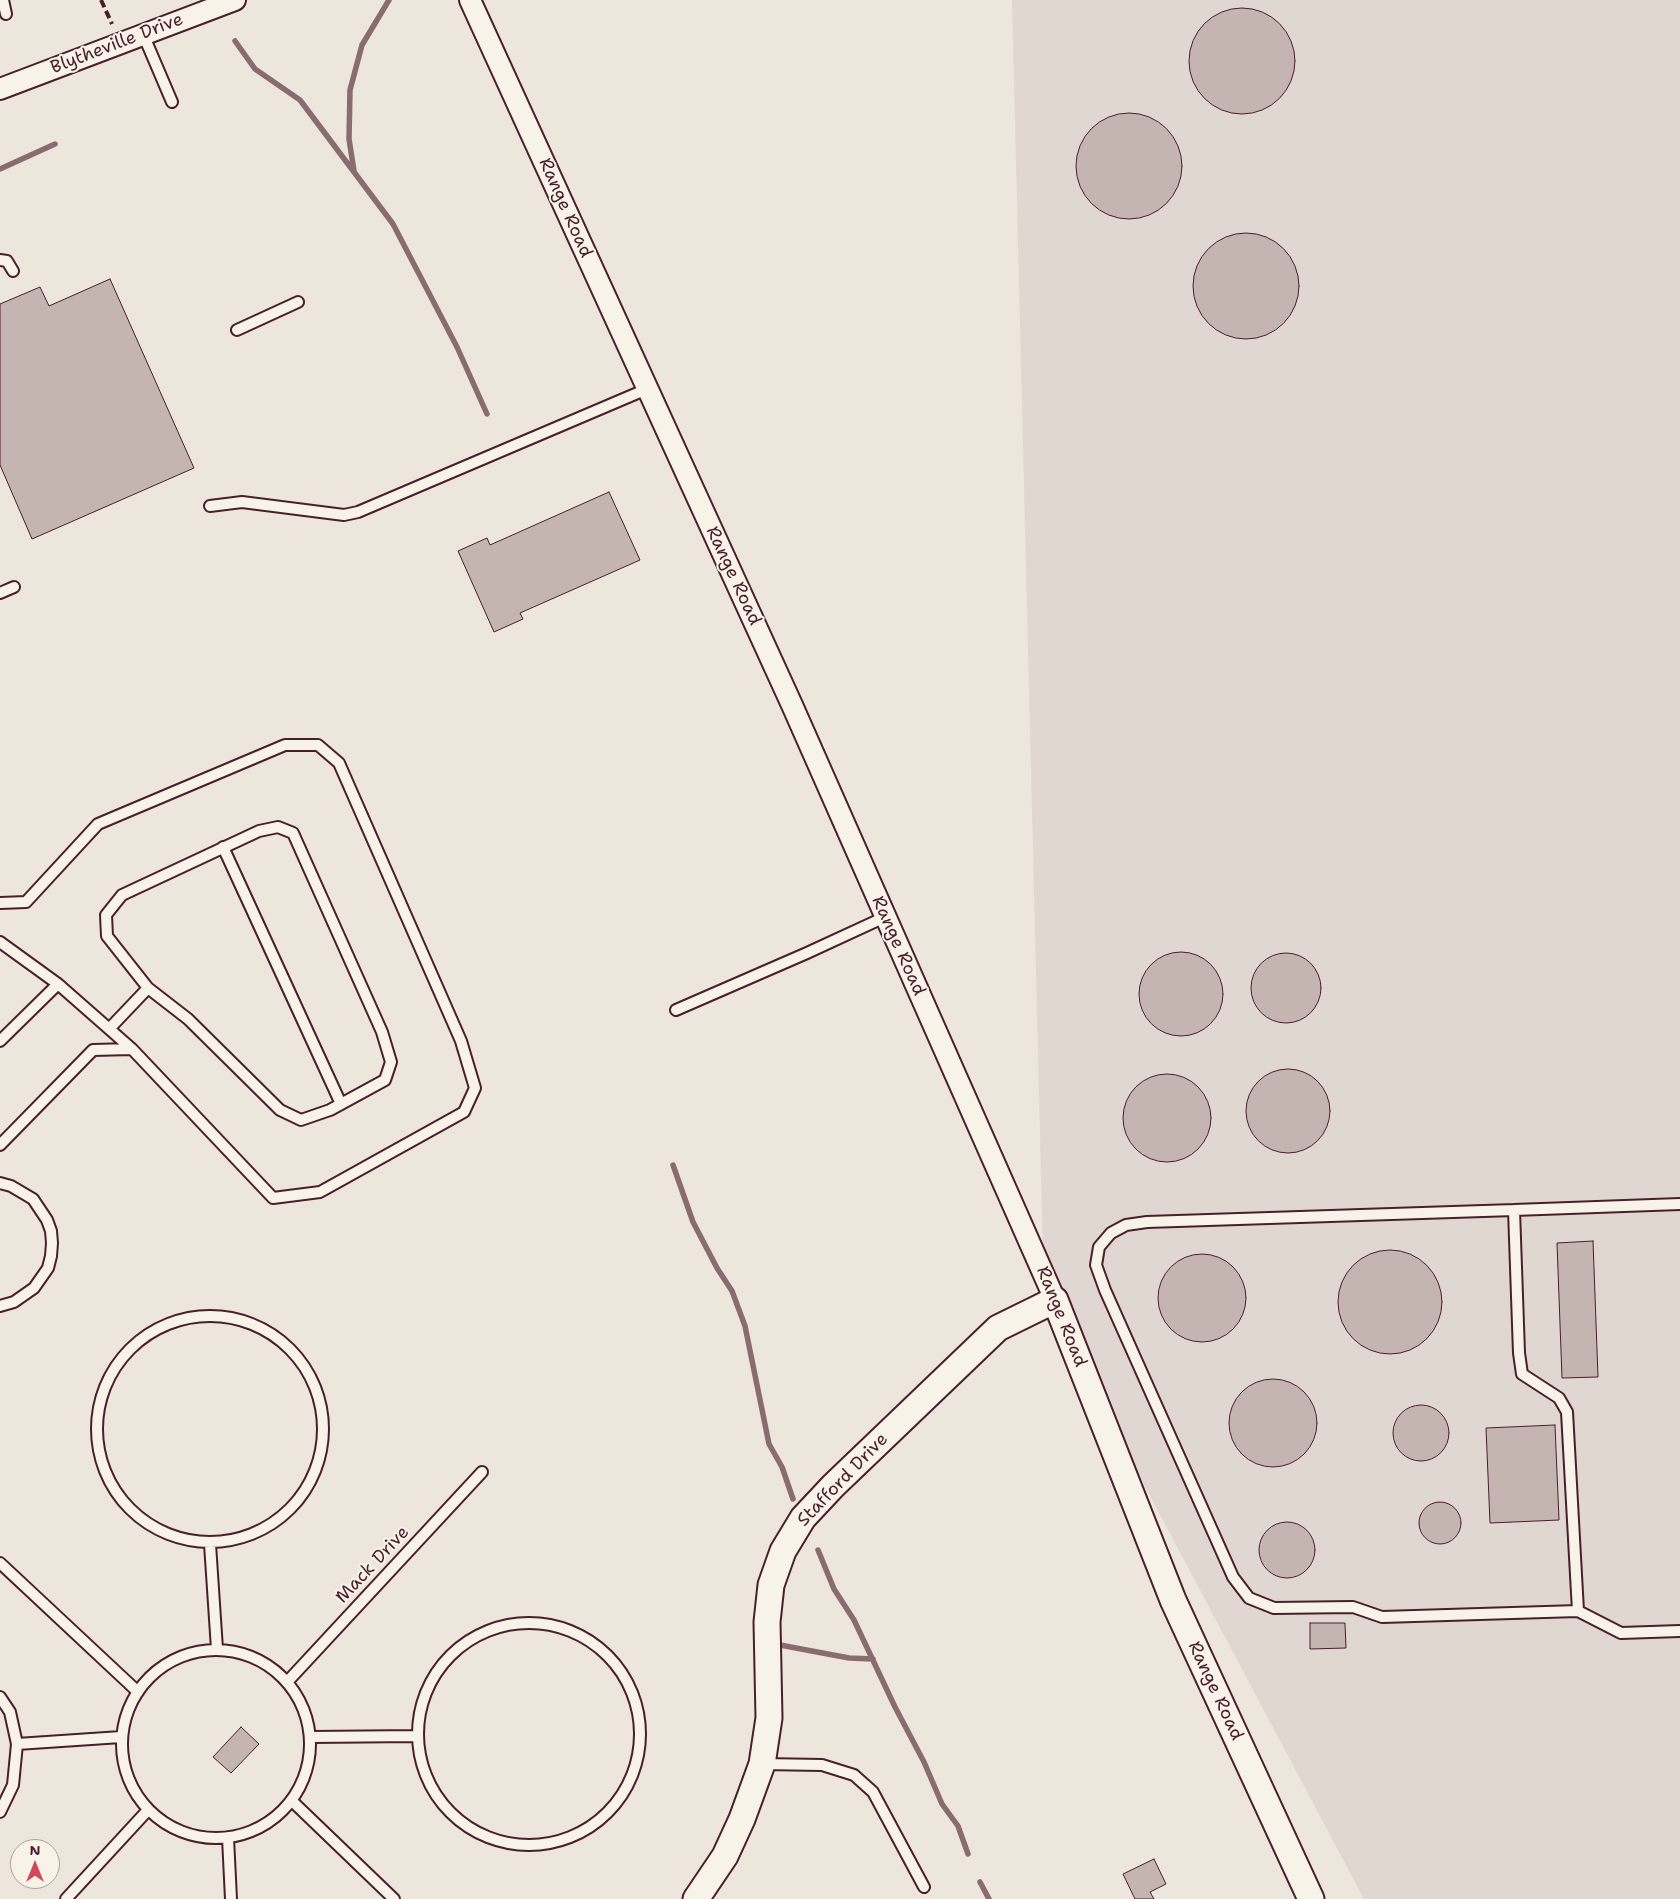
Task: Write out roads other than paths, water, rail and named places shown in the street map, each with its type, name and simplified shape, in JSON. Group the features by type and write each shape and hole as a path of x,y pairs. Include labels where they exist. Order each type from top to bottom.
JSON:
{"street":[{"name":"Blytheville Drive","path":"0,89 235,0"},
{"name":"Range Road","path":"470,0 792,705 1055,1300 1173,1600 1311,1899"},
{"name":"Stafford Drive","path":"696,1899 725,1856 742,1819 762,1764 769,1718 767,1622 771,1585 783,1552 803,1518 833,1486 998,1328 1055,1300"}],"lane":[{"path":"2,0 6,14"},
{"path":"143,34 172,102"},
{"path":"0,260 7,261 13,272"},
{"path":"237,330 298,302"},
{"path":"210,506 242,502 344,515 358,512 647,389"},
{"path":"0,593 14,587"},
{"path":"0,903 26,902 98,824 285,745 318,745 339,764 461,1041 474,1088 464,1112 320,1192 273,1198 132,1049 58,984 0,943"},
{"path":"278,827 293,833 382,1032 391,1062 385,1080 330,1110 301,1120 280,1110 188,1019 148,988 107,936 106,915 122,895 223,847 259,831 278,827"},
{"path":"223,847 341,1104"},
{"path":"676,1010 885,917"},
{"path":"0,1041 58,984"},
{"path":"109,1029 148,988"},
{"path":"0,1145 93,1050 132,1049"},
{"path":"0,1183 12,1186 23,1192 36,1204 47,1220 51,1231 52,1243 48,1268 34,1288 14,1302 0,1306"},
{"path":"1680,1204 1147,1222 1126,1225 1112,1233 1100,1247 1096,1265 1105,1290 1233,1577 1249,1598 1274,1608 1353,1607 1382,1617 1578,1611 1621,1633 1680,1631"},
{"path":"1514,1210 1519,1353 1522,1374 1559,1398 1567,1412 1578,1611"},
{"path":"223,1316 255,1324 283,1341 316,1383 325,1428 313,1480 278,1522 239,1540 210,1544 182,1540 146,1524 110,1485 96,1438 101,1394 120,1358 153,1330 190,1317 223,1316"},
{"name":"Mack Drive","path":"288,1681 482,1472"},
{"path":"210,1544 217,1649"},
{"path":"0,1563 138,1692"},
{"path":"510,1624 556,1625 585,1637 613,1660 634,1694 641,1740 632,1778 615,1807 582,1833 548,1845 510,1845 472,1831 439,1802 423,1773 416,1736 421,1700 441,1664 473,1637 510,1624"},
{"path":"217,1649 262,1660 288,1681 303,1705 311,1737 307,1772 292,1801 259,1828 228,1838 206,1838 175,1829 148,1810 125,1770 121,1737 132,1700 153,1674 185,1654 217,1649"},
{"path":"0,1697 10,1712 17,1744 13,1785 0,1812"},
{"path":"311,1737 416,1736"},
{"path":"17,1744 121,1737"},
{"path":"762,1764 822,1765 854,1775 873,1792 924,1887"},
{"path":"292,1801 394,1899"},
{"path":"66,1899 148,1810"},
{"path":"228,1838 231,1899"}],"waterway":[{"path":"354,171 349,139 350,90 362,45 389,0"},
{"path":"235,41 255,69 300,100 393,224 457,347 487,414"},
{"path":"0,169 55,144"},
{"path":"673,1165 693,1222 717,1268 732,1291 745,1326 769,1444 782,1467 793,1499"},
{"path":"818,1550 834,1589 854,1620 895,1707 924,1762 942,1804 958,1826 968,1854"},
{"path":"780,1645 849,1658 873,1659"},
{"path":"980,1882 989,1899"}],"railway":[{"path":"101,0 112,24"}]}
